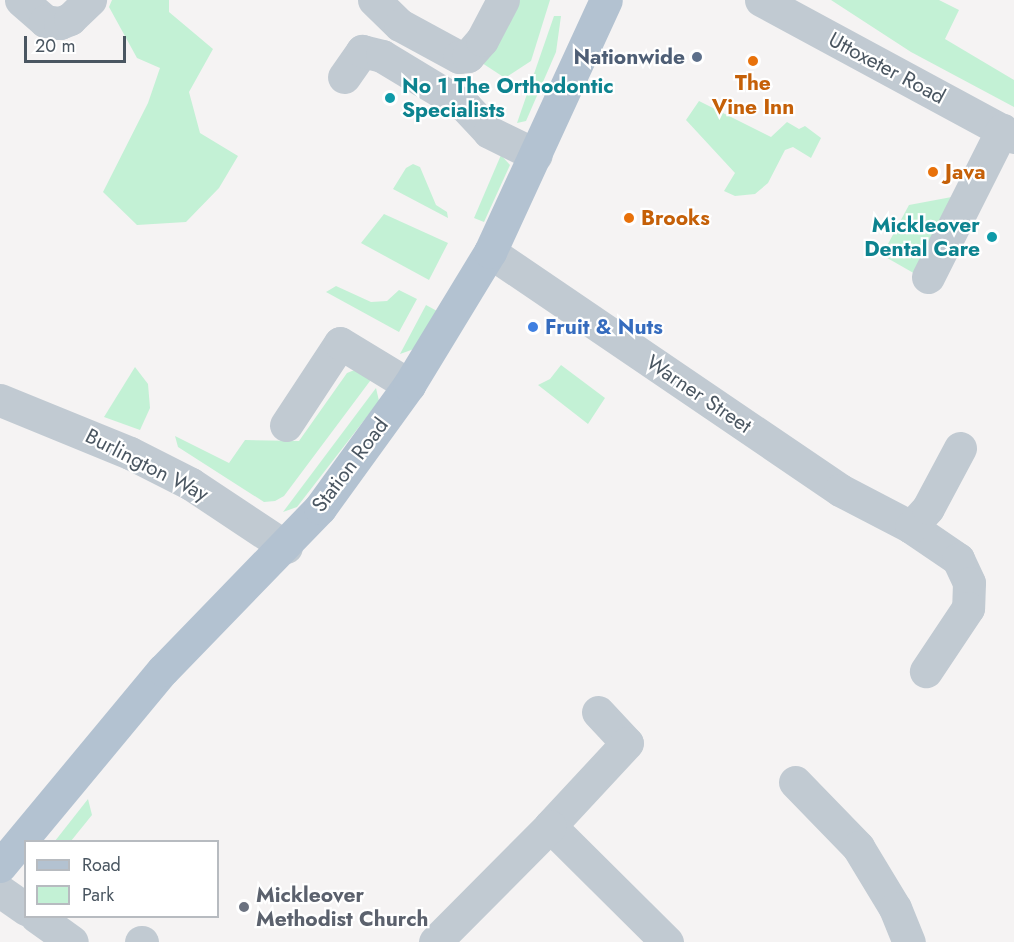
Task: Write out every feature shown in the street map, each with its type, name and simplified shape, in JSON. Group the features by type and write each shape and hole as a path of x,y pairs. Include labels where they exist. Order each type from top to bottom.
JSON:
{"main road":[{"name":"Station Road","path":"0,866 163,670 286,547 320,508 409,385 490,252 606,0"}],"street":[{"path":"21,0 45,21 60,22 70,19 90,0"},
{"path":"374,0 400,25 459,57 468,56 482,40 503,0"},
{"name":"Uttoxeter Road","path":"761,0 1008,133"},
{"path":"344,77 362,51 382,56 465,106 489,132 536,155"},
{"path":"928,277 1008,133"},
{"name":"Warner Street","path":"490,252 840,490 911,527 958,559 969,583 968,608 926,671"},
{"path":"286,425 340,343 409,385"},
{"name":"Burlington Way","path":"0,400 160,468 286,547"},
{"path":"911,527 928,508 960,448"},
{"path":"435,942 550,826 627,743 598,712"},
{"path":"795,782 858,847 895,908 909,942"},
{"path":"550,826 667,942"},
{"path":"0,891 24,908"},
{"path":"39,918 72,942"}],"green space":[{"path":"112,0 169,0 169,12 213,49 189,92 200,133 238,156 219,188 186,222 137,225 103,192 148,103 160,68 137,58 109,7"},
{"path":"515,0 550,0 531,61 505,78 482,63"},
{"path":"831,0 939,0 959,10 945,39 1014,80 1014,107 911,52"},
{"path":"554,16 561,16 556,52 526,121 517,123"},
{"path":"699,101 771,137 787,122 799,129 805,126 821,138 811,158 793,147 785,150 768,183 755,194 735,196 724,191 735,173 686,120"},
{"path":"501,155 510,165 484,222 474,218"},
{"path":"413,164 420,167 436,205 447,212 448,218 393,189 406,168"},
{"path":"957,196 917,275 882,255 909,205"},
{"path":"384,214 448,243 429,280 361,243"},
{"path":"336,286 371,302 387,301 399,290 417,299 399,332 326,292"},
{"path":"426,305 437,311 414,349 400,354"},
{"path":"561,365 605,398 588,424 538,385 550,379"},
{"path":"135,367 148,384 150,408 140,430 104,417"},
{"path":"362,367 373,377 284,496 275,501 264,502 178,447 175,436 229,463 245,440 299,441 347,373"},
{"path":"376,388 379,401 297,507 283,512"},
{"path":"88,799 92,815 72,840 56,840"}],"place":[{"name":"Nationwide","path":"697,57"},
{"name":"The Vine Inn","path":"753,61"},
{"name":"No 1 The Orthodontic Specialists","path":"390,98"},
{"name":"Java","path":"933,172"},
{"name":"Brooks","path":"629,218"},
{"name":"Mickleover Dental Care","path":"992,237"},
{"name":"Fruit & Nuts","path":"533,327"},
{"name":"Mickleover Methodist Church","path":"244,907"}]}
